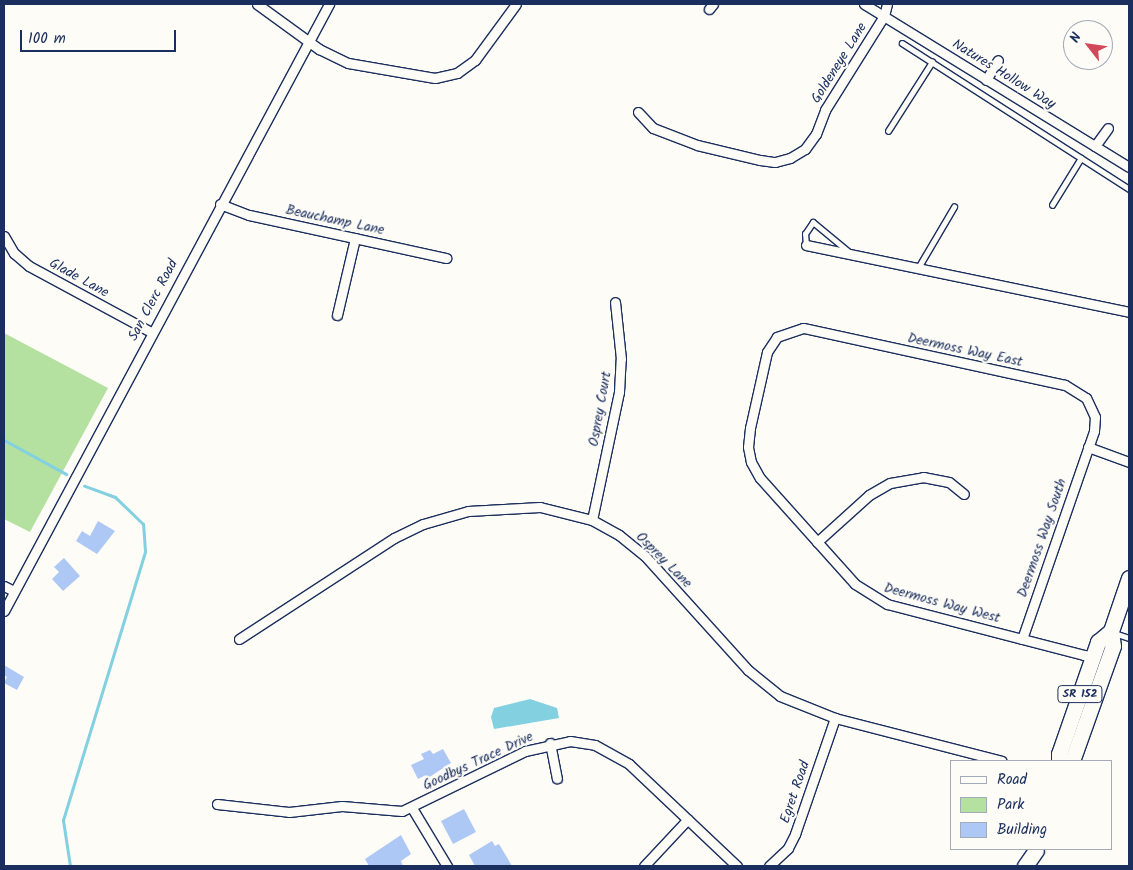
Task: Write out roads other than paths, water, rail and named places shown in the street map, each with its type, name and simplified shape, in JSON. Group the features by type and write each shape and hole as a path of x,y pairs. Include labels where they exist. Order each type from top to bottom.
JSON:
{"main road":[{"name":"SR 152","path":"1060,760 1059,754 1098,642 1110,632 1122,606 1129,578"},
{"name":"SR 152","path":"1072,760 1113,646 1110,632"},
{"path":"1025,866 1035,850"},
{"path":"1034,866 1036,850"}],"street":[{"path":"257,4 308,40 348,63 435,78 457,73 475,60 516,4"},
{"name":"San Clerc Road","path":"4,611 151,332 328,4"},
{"name":"Natures Hollow Way","path":"864,4 1129,167"},
{"name":"Goldeneye Lane","path":"638,112 653,128 697,145 760,160 775,162 790,158 805,149 816,134 825,110 884,16 887,4"},
{"path":"986,80 998,60"},
{"path":"1095,146 1108,128"},
{"name":"Beauchamp Lane","path":"220,204 249,215 446,258"},
{"name":"Glade Lane","path":"4,236 14,253 29,266 151,332"},
{"path":"337,315 355,238"},
{"path":"806,245 1129,312"},
{"name":"Osprey Court","path":"592,520 619,392 621,359 615,302"},
{"name":"Deermoss Way East","path":"784,333 803,328 1065,385 1081,393 1093,410 1096,425 1088,447"},
{"name":"Deermoss Way West","path":"784,333 767,352 748,448 760,478 855,584 875,599 1093,657"},
{"path":"1088,447 1129,462"},
{"name":"Deermoss Way South","path":"1022,639 1088,447"},
{"path":"817,542 869,495 890,483 923,477 949,482 964,494"},
{"name":"Osprey Lane","path":"240,639 394,538 431,521 468,511 507,507 540,507 592,520 619,535 645,556 763,683 798,705 835,718 998,760"},
{"path":"4,586 14,591"},
{"name":"Egret Road","path":"769,866 788,848 795,834 835,718"},
{"name":"Goodbys Trace Drive","path":"217,804 289,812 342,806 381,811 412,808 525,751 550,743 570,741 595,745 612,752 688,819 737,866"},
{"path":"550,743 556,778"},
{"path":"412,808 447,866"},
{"path":"644,866 688,819"}],"lane":[{"path":"902,43 1129,189"},
{"path":"888,131 932,62"},
{"path":"1052,205 1081,158"},
{"path":"917,269 954,206"},
{"path":"806,245 805,234 812,222 852,255"},
{"path":"1110,632 1129,638"}],"water":[{"path":"530,699 557,708 559,718 494,729 491,717 494,708"}],"waterway":[{"path":"4,440 66,474"},
{"path":"70,866 63,820 145,551 143,524 115,497 84,486"}]}
